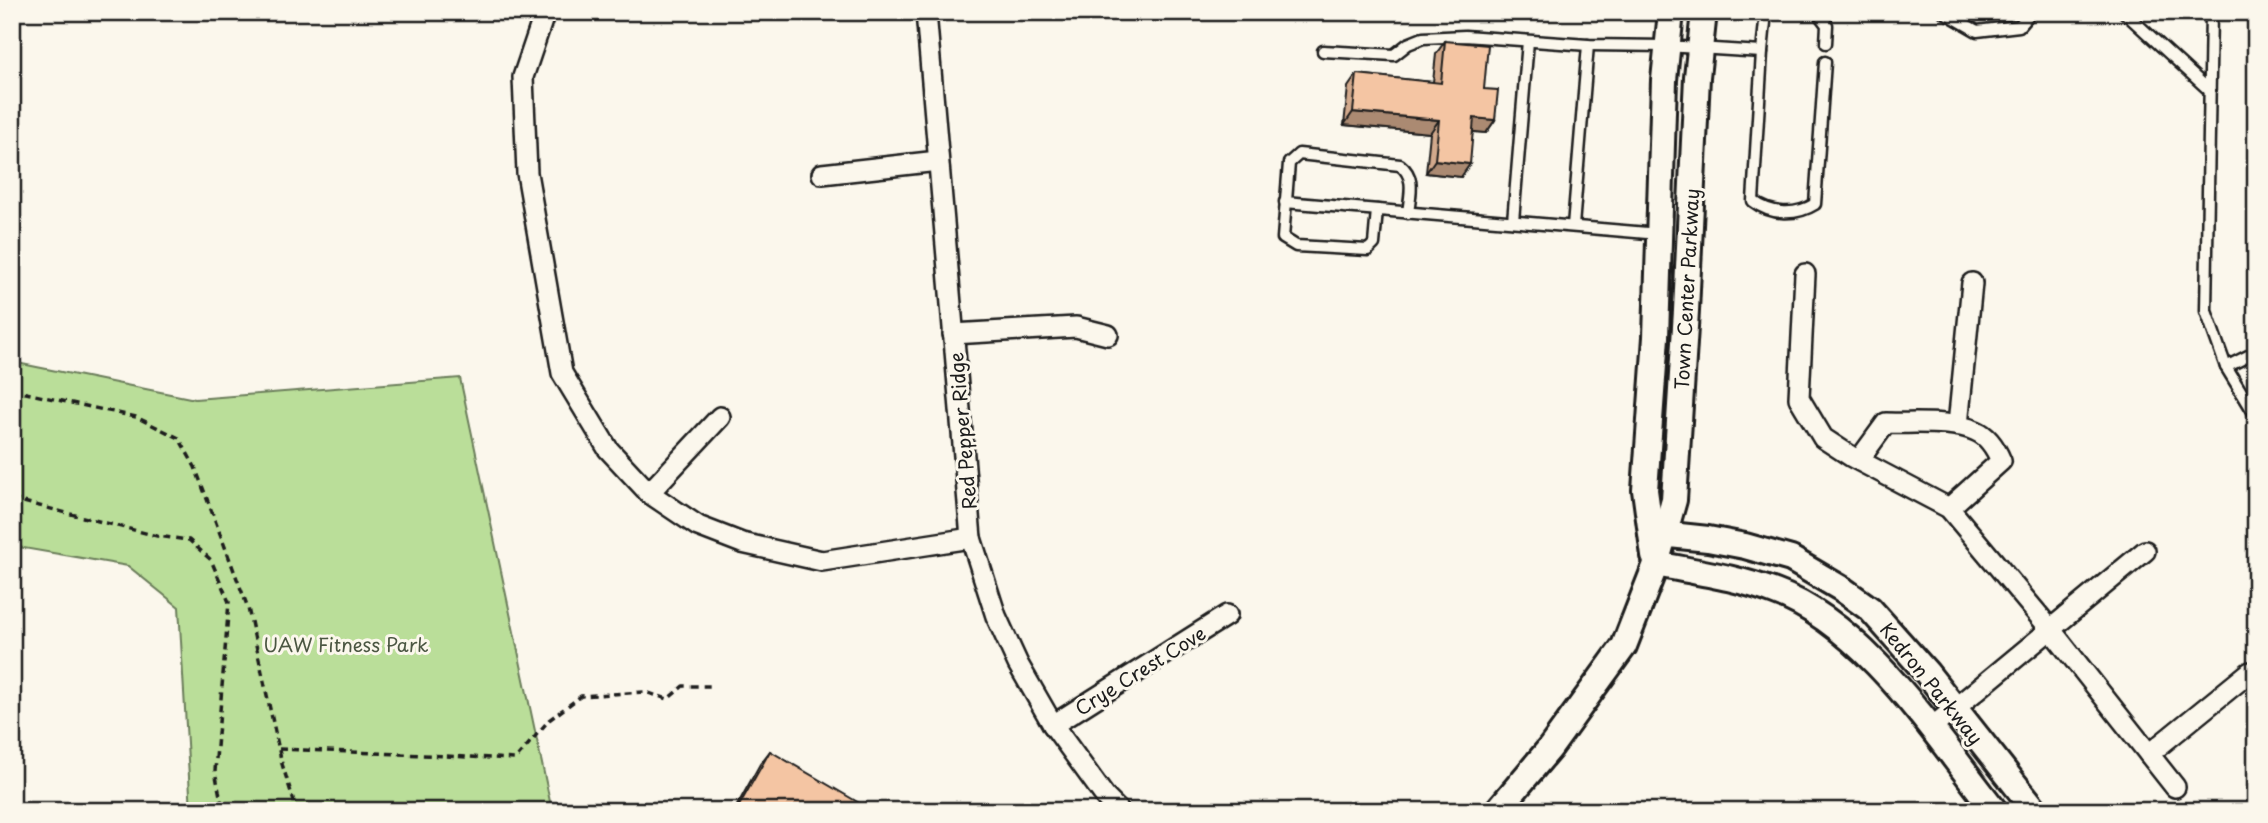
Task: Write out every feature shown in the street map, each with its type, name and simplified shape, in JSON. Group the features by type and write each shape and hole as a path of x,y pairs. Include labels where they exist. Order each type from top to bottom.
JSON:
{"street":[{"path":"545,12 523,77 527,173 562,373 608,449 649,493 698,526 743,543 822,561 971,538"},
{"name":"Red Pepper Ridge","path":"926,12 971,538 996,616 1018,664 1053,725 1106,798 1119,811"},
{"name":"Town Center Parkway","path":"1656,564 1657,535 1645,490 1656,337 1666,46 1671,12"},
{"name":"Town Center Parkway","path":"1657,535 1674,500 1699,49 1704,12"},
{"path":"822,174 938,161"},
{"path":"1805,274 1799,398 1823,438 1858,460 1949,508 2051,630 2175,788"},
{"path":"1958,425 1972,283"},
{"path":"953,334 1076,327 1108,335"},
{"path":"649,493 720,417"},
{"path":"1858,460 1886,423 1958,425 1978,431 1995,447 2001,461 1949,508"},
{"name":"Kedron Parkway","path":"1657,535 1708,539 1791,559 1870,609 1927,673 2036,811"},
{"path":"1930,729 2145,551"},
{"path":"1497,811 1550,748 1624,646 1656,564"},
{"name":"Kedron Parkway","path":"1656,564 1735,579 1777,592 1824,618 1853,641 1903,694 1995,811"},
{"name":"Crye Crest Cove","path":"1053,725 1227,615"},
{"path":"2149,754 2250,672"}],"lane":[{"path":"1766,12 1753,201 1765,211 1802,212 1815,204 1825,62"},
{"path":"1815,12 1827,25 1826,43"},
{"path":"1944,12 1977,31 2020,26 2031,12"},
{"path":"2124,12 2209,90"},
{"path":"2211,12 2206,311 2226,368 2256,416"},
{"path":"1323,51 1394,55 1408,44 1423,38 1465,36 1588,45 1666,46 1762,52"},
{"path":"1513,221 1528,41"},
{"path":"1573,226 1588,45"},
{"path":"1377,210 1374,244 1368,250 1296,246 1283,238 1289,163 1299,154 1307,154 1400,165 1411,179 1408,213"},
{"path":"1285,202 1659,234"},
{"path":"2226,368 2256,352"}],"path":[{"path":"12,390 136,417 179,438 195,467 247,608 279,749 297,811"},
{"path":"12,499 157,536 189,540 211,560 229,602 215,771 223,811"},
{"path":"279,749 516,759 549,720 581,696 645,692 668,699 683,686 712,686"}],"green space":[{"name":"UAW Fitness Park","path":"12,362 195,399 460,378 552,811 191,811 179,607 128,566 12,546"}],"building":[{"path":"1445,41 1488,45 1484,89 1498,90 1495,120 1474,118 1470,164 1435,160 1439,120 1353,112 1357,74 1441,83"},
{"path":"770,751 861,804 857,811 736,811"}]}
